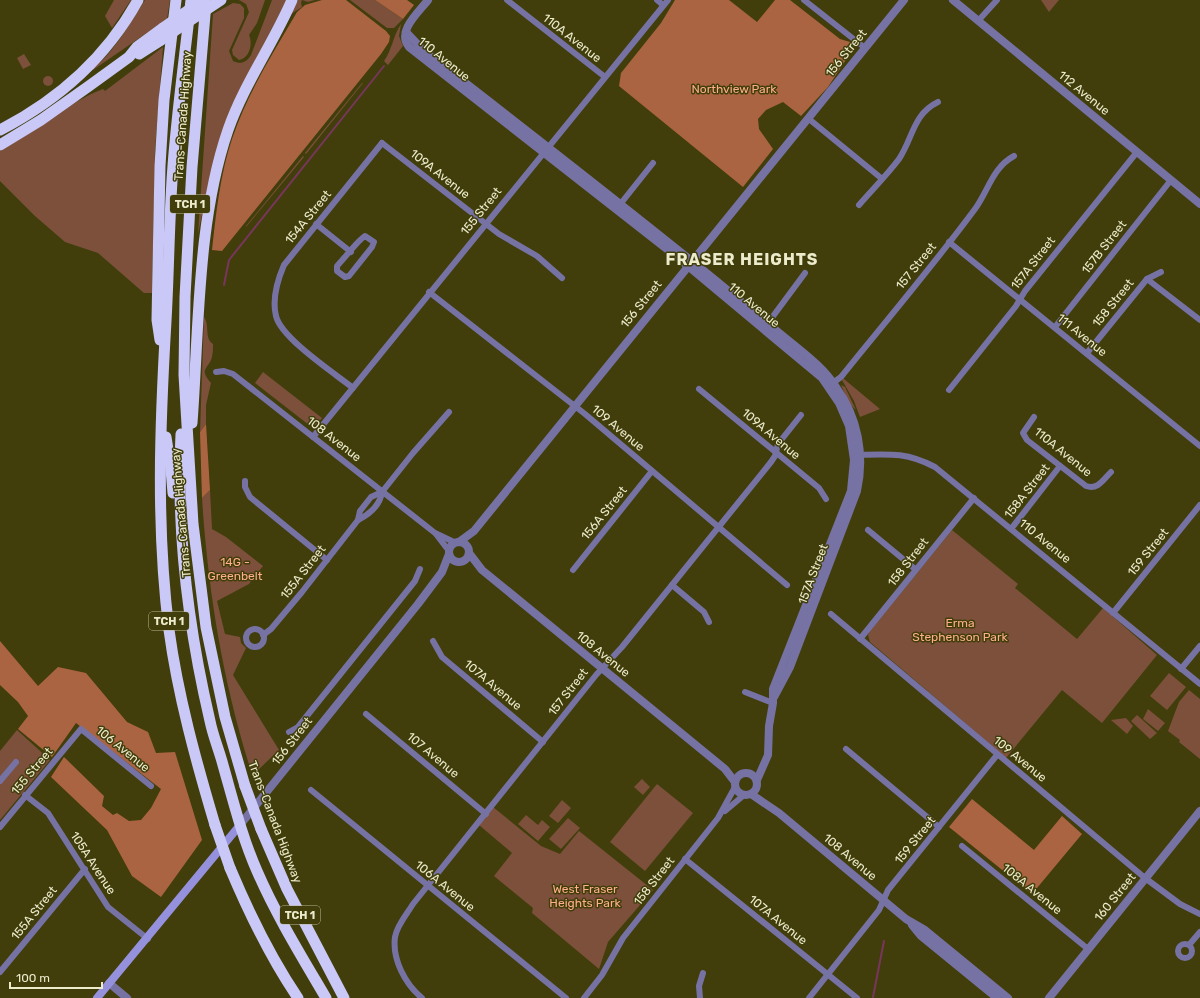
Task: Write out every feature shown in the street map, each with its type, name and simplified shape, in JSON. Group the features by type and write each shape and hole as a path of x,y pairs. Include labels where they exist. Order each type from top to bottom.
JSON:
{"highway":[{"path":"0,130 40,108 81,74 109,44 138,0"},
{"path":"163,363 157,320 160,166 164,100 176,0"},
{"name":"Trans-Canada Highway","path":"191,0 173,166 161,413 161,527 170,631 187,725 215,825 230,868 248,910 277,965 296,995"},
{"path":"0,145 40,120 129,57 137,47 203,0"},
{"name":"Trans-Canada Highway","path":"207,0 192,167 185,297 184,375 189,468 200,584 207,634 225,717 245,786 261,829 287,889 344,998"},
{"path":"129,57 140,54 221,0"},
{"path":"189,468 205,241 222,150 239,104 292,0"},
{"path":"184,375 179,468 181,525 187,592 193,636 210,723 248,867 264,901 317,998"},
{"path":"161,413 171,469 179,586 193,679 203,724 238,829 270,898 326,998"}],"main road":[{"name":"156 Street","path":"97,998 148,939 238,829"}],"street":[{"name":"110 Avenue","path":"428,0 409,25 406,32 405,40 412,49 768,323 815,363 852,416 857,433 857,455 898,454 915,457 935,467 1200,684"},
{"name":"110A Avenue","path":"507,0 604,77"},
{"path":"657,0 666,3"},
{"path":"804,0 865,48"},
{"name":"156 Street","path":"458,542 474,531 904,0"},
{"name":"112 Avenue","path":"953,0 1200,204"},
{"path":"978,21 997,0"},
{"name":"155 Street","path":"313,437 429,292 666,3"},
{"path":"859,205 901,155 917,120 930,106 938,102"},
{"path":"809,119 881,178"},
{"path":"382,135 382,143"},
{"name":"109A Avenue","path":"382,143 486,224 504,237 533,253 562,278"},
{"name":"154A Street","path":"353,388 286,334 276,316 276,285 284,265 382,143"},
{"name":"157A Street","path":"949,390 1137,152"},
{"name":"157 Street","path":"831,385 841,377 976,208 999,167 1014,156"},
{"path":"618,207 653,163"},
{"name":"157B Street","path":"1055,327 1171,180"},
{"path":"316,224 351,252"},
{"path":"365,236 374,242 372,247 354,270 345,277 337,271 337,266 351,252 361,237 365,236"},
{"name":"111 Avenue","path":"949,242 1200,446"},
{"name":"110 Avenue","path":"690,263 733,303 831,385"},
{"name":"158 Street","path":"1087,353 1147,279 1161,272"},
{"path":"733,303 737,303 763,323 768,323 805,273"},
{"path":"1147,279 1200,320"},
{"name":"109 Avenue","path":"429,292 575,406 788,585"},
{"name":"108 Avenue","path":"216,372 224,371 232,374 435,533 458,542"},
{"name":"109A Avenue","path":"699,389 819,488 826,499"},
{"name":"155A Street","path":"358,520 367,516 378,503 382,492 412,453 449,412"},
{"name":"157 Street","path":"422,998 402,974 396,953 395,937 402,920 601,668 622,647 771,462 776,453 778,444 801,415"},
{"name":"110A Avenue","path":"1034,417 1023,433 1027,440 1090,488 1097,487 1111,472"},
{"name":"157A Street","path":"757,783 767,758 769,726 774,700 790,667 853,505 859,480 857,455"},
{"name":"158A Street","path":"1011,529 1060,466"},
{"name":"156A Street","path":"573,570 652,471"},
{"path":"245,481 245,487 250,497 327,560"},
{"name":"155A Street","path":"263,635 280,618 327,560 358,520 360,511 371,497 382,492"},
{"name":"158 Street","path":"860,639 974,498"},
{"name":"159 Street","path":"1113,613 1200,505"},
{"path":"868,530 915,570"},
{"name":"156 Street","path":"469,551 474,531"},
{"name":"108 Avenue","path":"435,533 449,553"},
{"path":"458,542 466,544 469,551 467,560 460,562 451,559 449,553 450,547 458,542"},
{"name":"108 Avenue","path":"469,551 482,570 725,769 735,785"},
{"name":"156 Street","path":"238,829 442,572 449,553"},
{"name":"156 Street","path":"442,572 460,562"},
{"name":"108 Avenue","path":"460,562 482,570"},
{"name":"156 Street","path":"289,732 298,727 410,588 418,577 420,569"},
{"path":"672,585 704,612 709,622"},
{"name":"109 Avenue","path":"832,614 997,755 1145,878 1180,904 1200,914"},
{"name":"107A Avenue","path":"433,640 442,657 543,742"},
{"path":"1182,669 1200,646"},
{"path":"745,692 774,700"},
{"name":"107 Avenue","path":"366,714 486,814"},
{"name":"155 Street","path":"0,827 81,729"},
{"name":"106 Avenue","path":"81,729 151,786"},
{"name":"157A Street","path":"745,773 762,760 768,747"},
{"path":"846,749 940,827"},
{"name":"108 Avenue","path":"708,755 745,773"},
{"name":"159 Street","path":"809,998 879,910 888,890 997,755"},
{"path":"0,781 16,762"},
{"path":"745,773 753,775 757,783 747,795 738,792 735,785 737,777 745,773"},
{"name":"108 Avenue","path":"757,783 779,813"},
{"name":"158 Street","path":"584,998 602,975 623,938 718,818 735,785"},
{"name":"106A Avenue","path":"311,790 566,998"},
{"name":"105A Avenue","path":"25,795 48,813 108,906 148,939"},
{"name":"158 Street","path":"718,818 747,795"},
{"name":"108 Avenue","path":"747,795 779,813 906,919 921,936 997,998"},
{"name":"160 Street","path":"1049,998 1200,811"},
{"name":"108A Avenue","path":"962,846 1088,949"},
{"name":"107A Avenue","path":"685,859 857,998"},
{"name":"155A Street","path":"0,972 85,869"},
{"name":"108 Avenue","path":"906,919 925,930 1008,998"},
{"path":"1189,945 1200,932"},
{"path":"700,998 699,986 703,973"},
{"path":"109,984 127,998"}],"green space":[{"path":"114,0 131,0 112,28 105,16"},
{"path":"145,0 170,0 167,19 93,70 92,68 107,56 114,47"},
{"path":"239,0 265,0 257,23 249,35 251,42 250,50 243,59 239,60 233,55 232,50 249,12 246,4"},
{"path":"272,0 287,0 252,66 209,181 198,234 213,14 233,3 240,4 244,8 244,18 229,51 233,61 241,63 246,61 251,55"},
{"path":"298,0 302,0 302,7 291,14"},
{"path":"302,0 315,0 308,2"},
{"path":"322,0 346,0 386,31 390,36 389,42 381,54 222,251 212,250 224,166 232,139 245,106 261,74 297,12 305,5"},
{"path":"350,0 375,0 403,19 394,28 387,28"},
{"path":"375,0 407,0 414,5 403,19"},
{"name":"Northview Park","path":"675,0 729,0 757,22 775,0 790,0 840,39 850,42 853,49 828,87 801,116 783,102 766,110 758,119 759,129 773,149 743,187 619,86 621,73 661,23"},
{"path":"1041,0 1059,0 1049,12"},
{"path":"401,24 399,36 403,46 388,65 384,61"},
{"path":"163,47 155,150 152,293 144,293 98,253 65,242 35,216 0,181 0,151 76,102 103,89 105,91"},
{"path":"24,54 31,65 23,69 17,58"},
{"path":"46,76 50,76 52,77 52,85 46,86 43,83 43,79"},
{"path":"363,83 306,154 305,153"},
{"path":"303,156 304,157 246,227 246,226"},
{"path":"204,317 207,324 210,341 213,344 213,349 211,361 205,371 207,378 211,383 206,405 206,424 200,432"},
{"path":"263,372 322,418 316,425 309,425 255,383"},
{"path":"844,379 880,409 860,417 854,401 842,380"},
{"path":"841,385 845,387 856,410 849,403"},
{"path":"206,424 210,490 202,498 200,432"},
{"name":"14G - Greenbelt","path":"210,490 212,529 226,537 263,566 249,584 217,601 225,634 240,637 241,643 246,648 233,675 279,750 256,772 251,771 241,738 232,704 218,636 208,568 202,498"},
{"name":"Erma Stephenson Park","path":"952,530 1018,584 1015,588 1077,639 1103,608 1157,655 1102,723 1062,690 1006,758 870,642 868,635 870,631"},
{"path":"0,641 38,686 58,667 86,673 127,722 148,732 156,753 175,752 202,840 161,897 132,876 107,830 51,777 64,757 104,796 102,806 113,815 117,813 129,821 141,820 151,808 161,789 76,723 52,757 18,729 28,716 18,702 0,685"},
{"path":"1169,673 1186,687 1167,710 1150,696"},
{"path":"1189,690 1200,699 1200,759 1168,731 1179,702"},
{"path":"1148,709 1165,723 1158,731 1143,719"},
{"path":"1137,715 1157,733 1150,739 1131,721"},
{"path":"1126,718 1133,726 1127,734 1111,720"},
{"path":"17,730 50,760 0,820 0,751"},
{"path":"642,779 650,787 643,795 634,787"},
{"path":"657,784 693,813 645,871 610,842"},
{"path":"972,799 1034,850 1062,816 1082,834 1032,894 949,827"},
{"path":"562,800 571,808 558,823 549,816"},
{"name":"West Fraser Heights Park","path":"493,807 541,846 560,854 579,831 653,890 608,942 599,969 532,913 533,908 494,876 512,853 479,825"},
{"path":"526,815 538,825 542,820 550,827 538,841 518,824"},
{"path":"568,818 580,828 561,849 549,839"}],"waterway":[{"path":"224,285 229,260 384,66"},
{"path":"873,997 884,941"}],"district":[{"name":"FRASER HEIGHTS","path":"742,259"}]}
